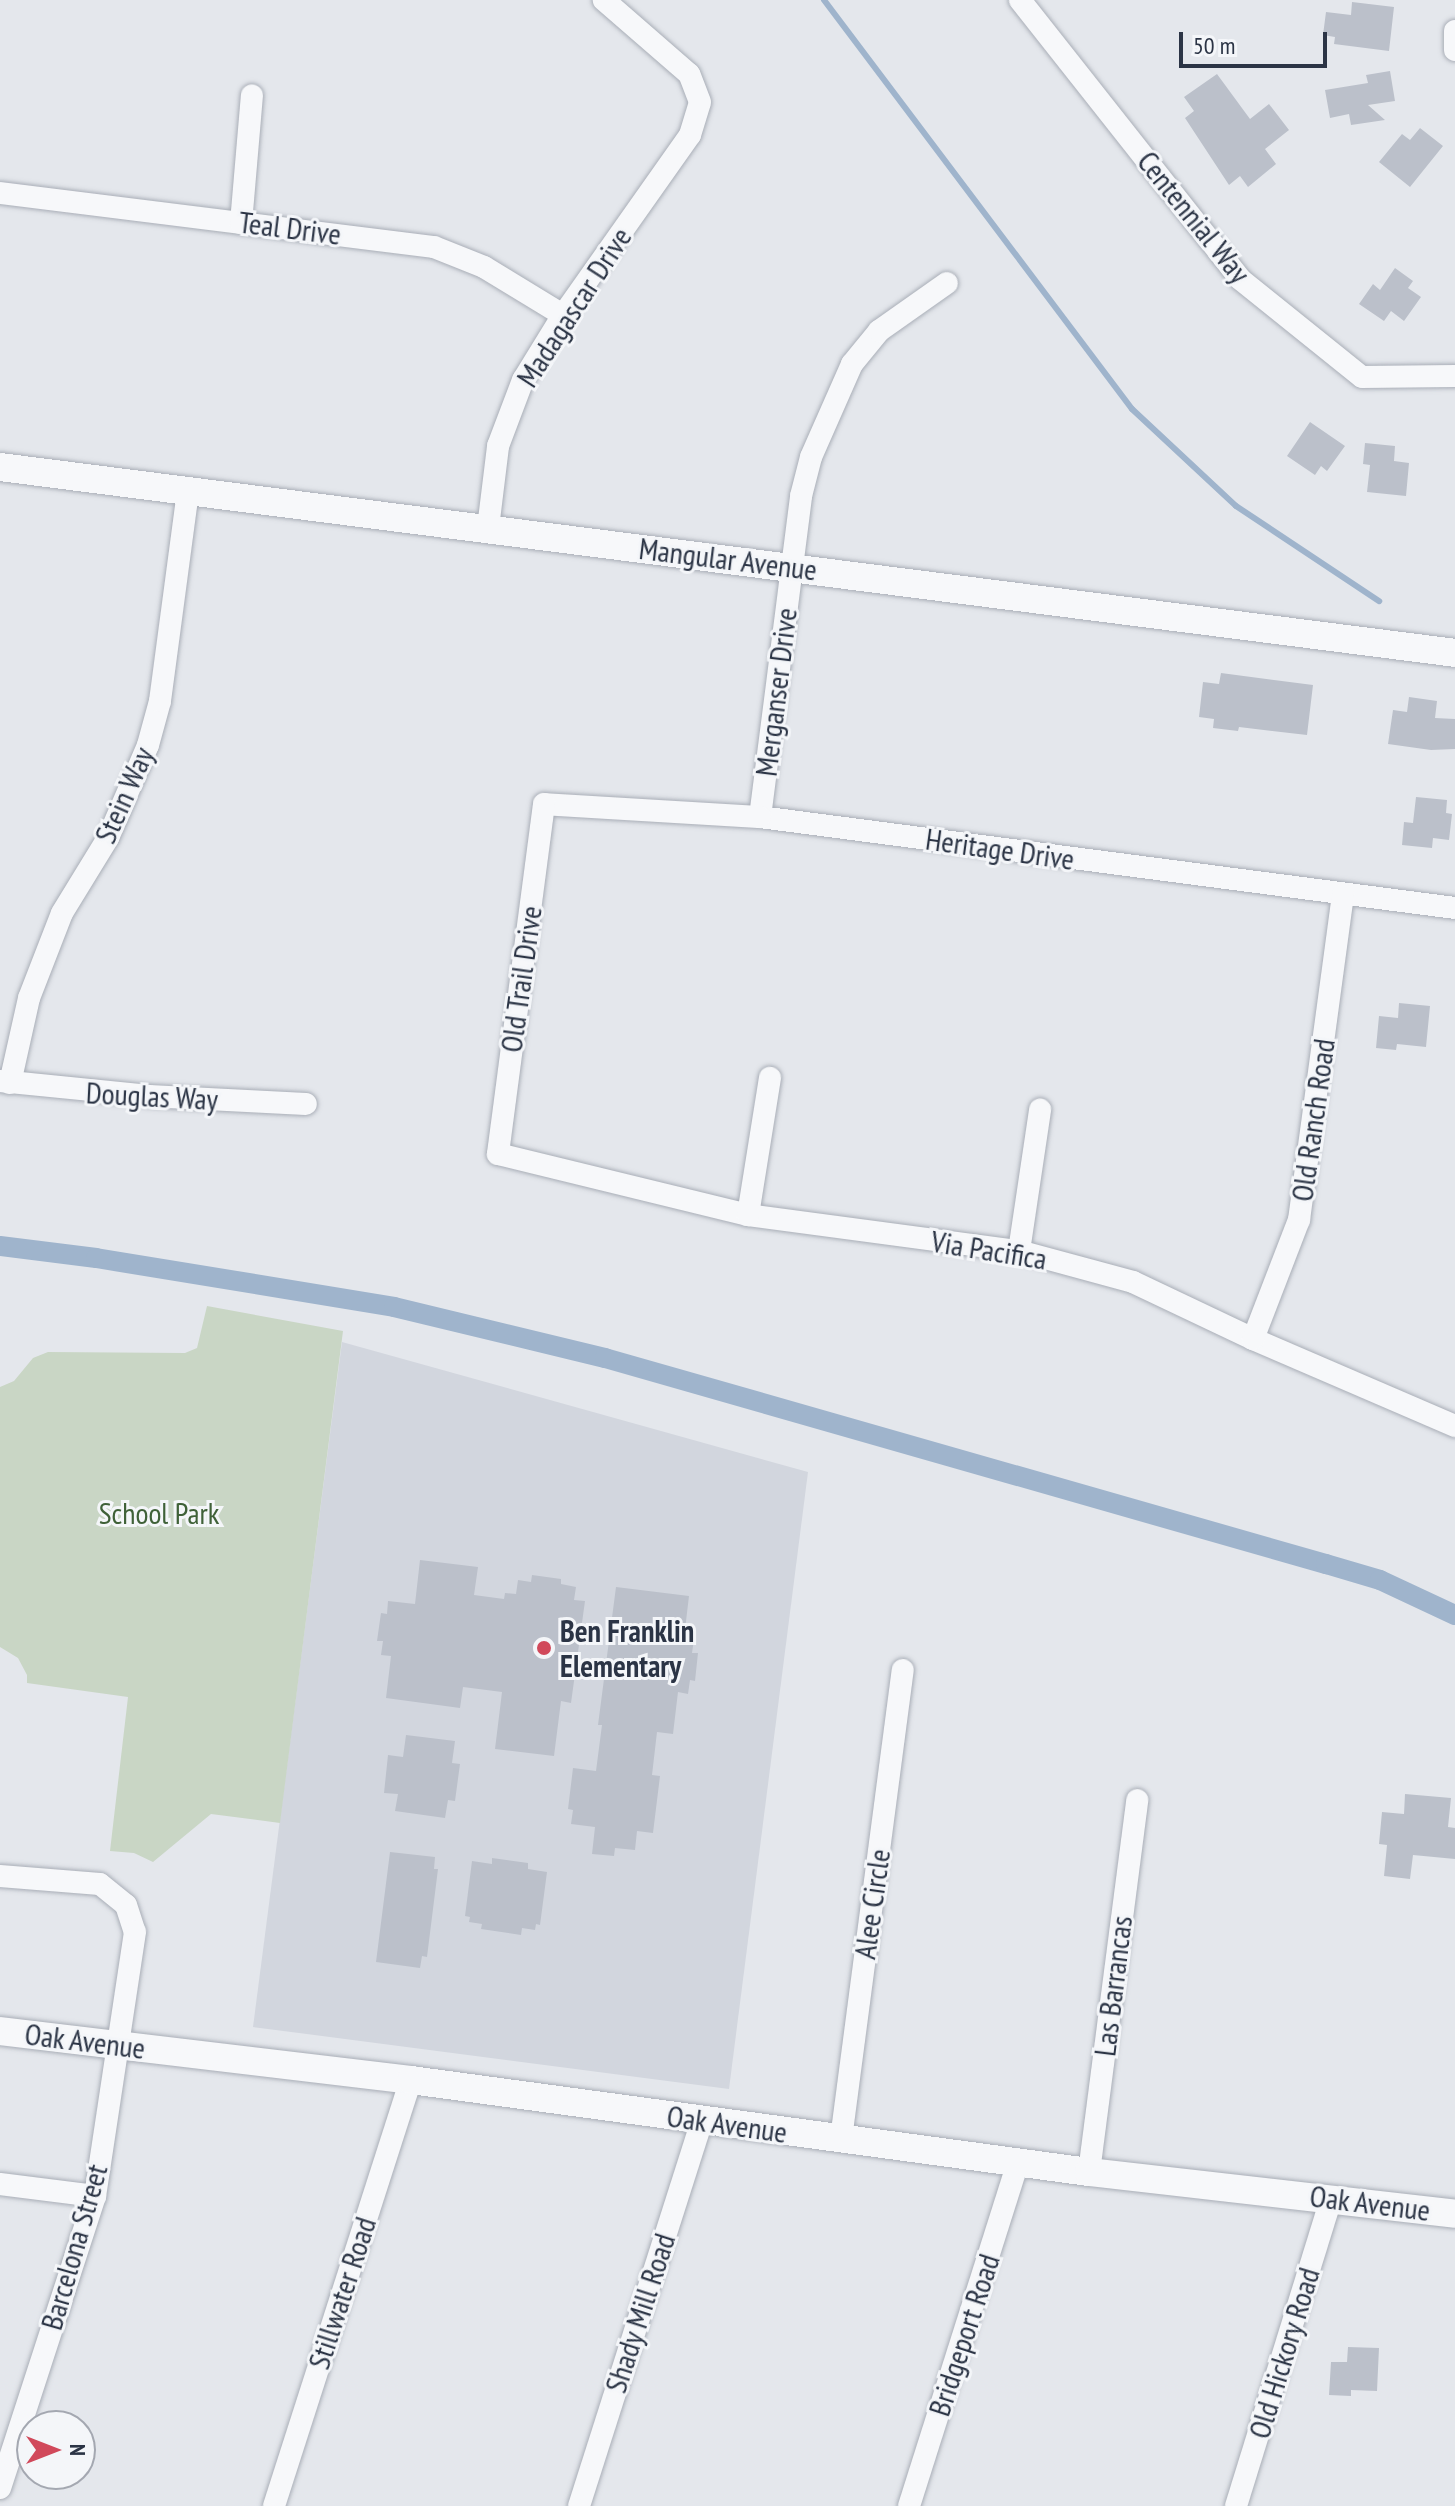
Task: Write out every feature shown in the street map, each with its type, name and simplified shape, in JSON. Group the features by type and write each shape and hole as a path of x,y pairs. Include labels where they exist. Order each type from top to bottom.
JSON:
{"street":[{"name":"Madagascar Drive","path":"488,528 498,446 523,380 563,315 690,135 700,102 689,74 604,0"},
{"name":"Centennial Way","path":"1020,0 1240,279 1362,377 1455,376"},
{"path":"1455,31 1455,50"},
{"path":"241,223 252,95"},
{"name":"Teal Drive","path":"0,193 434,247 484,267 563,315"},
{"name":"Merganser Drive","path":"760,817 801,496 811,457 852,364 879,331 947,283"},
{"name":"Mangular Avenue","path":"0,467 1455,653"},
{"name":"Stein Way","path":"5,1082 29,998 62,913 108,838 148,745 160,701 188,492"},
{"name":"Heritage Drive","path":"544,804 760,817 1455,908"},
{"name":"Old Trail Drive","path":"498,1154 544,804"},
{"name":"Old Ranch Road","path":"1253,1339 1299,1220 1343,895"},
{"path":"748,1215 770,1078"},
{"name":"Douglas Way","path":"5,1082 149,1096 306,1104"},
{"path":"1019,1251 1040,1110"},
{"name":"Via Pacifica","path":"498,1154 748,1215 1019,1251 1133,1282 1253,1339 1455,1426"},
{"name":"Alee Circle","path":"841,2139 903,1670"},
{"name":"Las Barrancas","path":"1089,2172 1137,1800"},
{"name":"Barcelona Street","path":"0,1876 100,1884 126,1905 135,1932 95,2196 8,2434 0,2488"},
{"name":"Oak Avenue","path":"0,2031 411,2080 1089,2172 1455,2214"},
{"name":"Stillwater Road","path":"274,2506 411,2080"},
{"name":"Shady Mill Road","path":"579,2506 702,2121"},
{"name":"Bridgeport Road","path":"909,2506 1018,2163"},
{"path":"0,2184 95,2196"},
{"name":"Old Hickory Road","path":"1236,2506 1331,2199"}],"shaded area":[{"name":"Ben Franklin Elementary","path":"342,1342 808,1472 729,2089 253,2027"}],"green space":[{"name":"School Park","path":"207,1306 343,1331 280,1823 211,1814 153,1862 134,1853 110,1851 128,1697 27,1683 27,1675 18,1658 0,1647 0,1387 14,1381 33,1358 48,1352 185,1353 197,1348"}],"building":[{"path":"1352,2 1394,7 1389,51 1334,44 1335,37 1323,35 1326,12 1351,15"},
{"path":"1390,71 1395,101 1368,105 1385,120 1351,125 1349,114 1330,118 1325,90 1368,83 1366,75"},
{"path":"1217,74 1250,119 1269,104 1289,130 1265,149 1276,164 1248,187 1240,176 1229,185 1185,118 1194,111 1184,97"},
{"path":"1420,128 1443,146 1410,187 1379,162 1402,134 1410,140"},
{"path":"1395,268 1413,281 1408,288 1421,297 1404,321 1391,311 1384,321 1359,304 1373,284 1380,290"},
{"path":"1310,422 1345,446 1327,471 1321,466 1315,475 1287,456"},
{"path":"1365,443 1395,446 1394,461 1409,463 1406,496 1367,492 1370,465 1363,464"},
{"path":"1221,673 1313,685 1307,735 1239,727 1238,731 1213,728 1214,719 1199,717 1203,682 1219,684"},
{"path":"1409,697 1437,701 1435,718 1455,719 1455,749 1431,750 1388,744 1393,710 1407,712"},
{"path":"1416,797 1447,800 1446,813 1452,814 1449,840 1433,838 1432,848 1402,845 1404,822 1413,823"},
{"path":"1399,1003 1430,1006 1426,1047 1397,1044 1396,1050 1376,1048 1379,1016 1398,1018"},
{"path":"420,1560 478,1567 474,1595 504,1599 505,1593 516,1594 518,1580 531,1582 532,1575 561,1579 561,1584 576,1587 574,1600 585,1601 571,1703 561,1701 554,1756 495,1749 502,1692 463,1687 460,1708 386,1698 391,1656 381,1655 383,1641 377,1641 381,1613 387,1614 388,1601 415,1604"},
{"path":"616,1587 689,1596 684,1638 694,1639 692,1653 698,1653 695,1681 690,1680 688,1694 678,1692 673,1734 657,1732 652,1775 660,1776 653,1833 637,1831 635,1850 615,1848 614,1856 592,1854 595,1827 571,1824 573,1810 568,1809 573,1768 596,1771 602,1725 598,1725"},
{"path":"406,1735 455,1741 452,1763 460,1764 455,1801 448,1800 445,1818 395,1811 398,1794 384,1793 388,1755 403,1757"},
{"path":"1405,1794 1451,1798 1448,1827 1455,1828 1455,1859 1413,1855 1410,1879 1384,1876 1387,1845 1379,1844 1382,1812 1404,1814"},
{"path":"390,1852 435,1857 434,1869 438,1869 427,1957 422,1956 420,1968 376,1962"},
{"path":"492,1858 528,1863 528,1869 547,1872 540,1925 536,1924 535,1930 522,1928 521,1935 481,1929 482,1924 469,1922 470,1917 465,1916 472,1861 492,1864"},
{"path":"1348,2347 1379,2348 1377,2391 1351,2390 1351,2396 1329,2395 1331,2362 1347,2362"}],"waterway":[{"path":"824,0 1132,409 1236,506 1379,601"},
{"path":"0,1246 96,1258 394,1307 605,1358 1380,1580 1455,1615"}],"place":[{"name":"Ben Franklin Elementary","path":"544,1648"}]}
